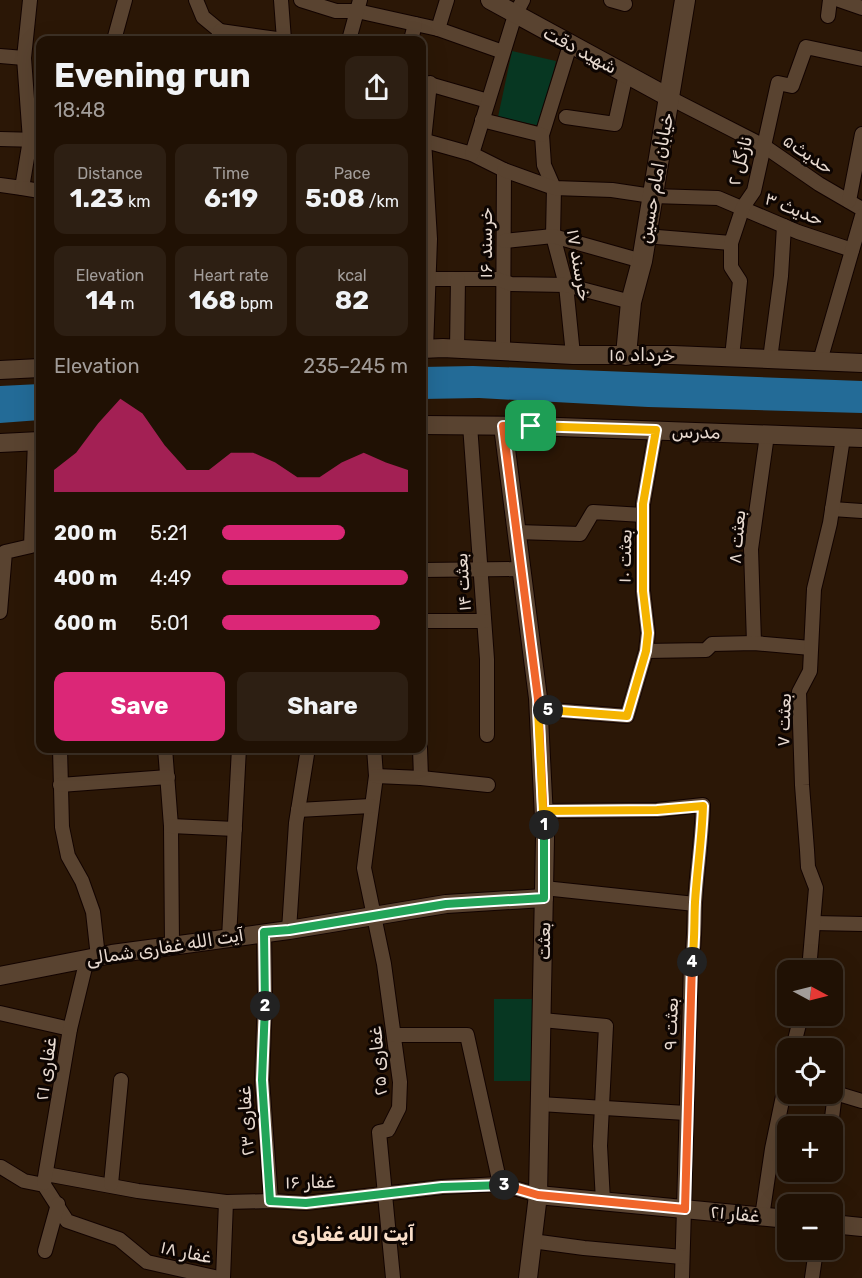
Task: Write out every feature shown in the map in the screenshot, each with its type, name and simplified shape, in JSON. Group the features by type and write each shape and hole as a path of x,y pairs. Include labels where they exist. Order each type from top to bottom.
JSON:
{"main road":[{"name":"خیابان امام حسین","path":"626,355 631,302 642,261 685,0"}],"street":[{"path":"22,188 35,140 24,58 30,0"},
{"path":"115,36 125,0"},
{"path":"196,0 203,17 219,36"},
{"path":"281,0 284,36"},
{"path":"301,0 336,11 358,5 438,29 503,52"},
{"path":"438,29 447,0"},
{"name":"شهید دقت","path":"490,0 519,7 570,45 670,98"},
{"path":"611,0 626,4"},
{"path":"828,16 830,0"},
{"path":"839,0 862,8"},
{"path":"350,36 358,5"},
{"path":"472,154 519,7"},
{"path":"412,36 416,24"},
{"name":"خرسند ۱۷","path":"570,45 542,135 544,165 554,188 553,236 566,285 573,355"},
{"name":"نازگل ۲","path":"732,357 740,281 731,267 731,243 743,207 754,191 778,82 792,86 806,47 862,59"},
{"path":"0,56 24,58"},
{"path":"566,117 615,124 626,74"},
{"path":"426,82 488,101"},
{"name":"حدیث۵","path":"670,98 764,146 819,184 862,209"},
{"path":"482,120 542,135"},
{"path":"849,201 862,134"},
{"path":"0,139 35,140"},
{"path":"426,141 472,154 504,170"},
{"name":"حدیث ۳","path":"504,170 554,188 612,190 652,196 718,198 798,232 852,250"},
{"name":"خرسند ۱۶","path":"503,352 504,170"},
{"path":"0,185 36,190"},
{"path":"820,361 862,216"},
{"path":"770,359 781,276 784,226"},
{"path":"504,241 553,236 642,261"},
{"path":"645,236 731,243"},
{"path":"426,239 426,302"},
{"path":"427,279 497,279 511,284 566,285 631,302"},
{"path":"457,349 458,279"},
{"name":"۱۵ خرداد","path":"426,349 573,355 732,357 862,363"},
{"path":"0,370 36,368"},
{"name":"مدرس","path":"426,425 656,430 862,438"},
{"name":"بعثت ۱۴","path":"470,425 488,684 487,735"},
{"name":"بعثت","path":"503,426 538,709 543,811 544,893 538,1195 528,1278"},
{"name":"بعثت ۱۰","path":"538,709 627,716 646,651 648,633 643,591 643,504 656,430"},
{"name":"بعثت ۸","path":"754,644 751,549 767,435"},
{"name":"بعثت ۷","path":"810,960 816,888 808,867 799,692 810,671 814,589 832,509 843,438"},
{"path":"0,443 36,441"},
{"path":"0,612 5,552 31,546 36,471"},
{"path":"832,509 862,511"},
{"path":"517,532 580,534 592,512 643,515"},
{"path":"426,570 521,569"},
{"path":"426,621 484,621"},
{"path":"646,651 706,650 712,644 811,648"},
{"name":"غفاری ۲۱","path":"45,1179 70,1029 92,958 93,912 82,881 68,856 62,828 60,753"},
{"path":"166,753 171,826 172,945"},
{"path":"229,938 239,753"},
{"path":"289,930 293,855 307,753"},
{"name":"غفاری ۲۵","path":"374,753 376,776 364,868 375,916 395,1035 400,1082 399,1108 388,1130 379,1132 385,1194"},
{"path":"420,753 421,778"},
{"path":"376,776 488,785"},
{"path":"60,785 168,777"},
{"path":"298,810 371,806"},
{"name":"بعثت ۹","path":"543,811 657,810 703,806 702,842 695,904 682,1278"},
{"path":"171,826 235,829"},
{"path":"544,893 695,904"},
{"name":"آیت الله غفاری شمالی","path":"0,976 172,945 289,930 446,904 544,893"},
{"path":"813,923 862,924"},
{"name":"غفاری ۲۳","path":"264,932 262,1080 270,1201"},
{"path":"0,1013 70,1029"},
{"path":"542,1020 606,1026 600,1146 603,1201"},
{"path":"395,1035 467,1035 500,1184"},
{"path":"111,1185 121,1080"},
{"path":"843,1096 862,1101"},
{"path":"540,1104 686,1113"},
{"path":"762,1217 781,1104"},
{"path":"1,1167 24,1181 45,1179"},
{"name":"غفار ۱۶","path":"45,1179 111,1185 138,1191 226,1202 306,1203 442,1187 500,1184 538,1195"},
{"name":"غفار ۱۸","path":"45,1179 67,1221 119,1239 147,1262 221,1278"},
{"path":"385,1194 393,1278"},
{"name":"غفار ۲۱","path":"538,1195 777,1218"},
{"path":"221,1278 226,1202"},
{"path":"45,1251 58,1204"},
{"path":"843,1225 862,1227"},
{"path":"532,1241 682,1257"},
{"path":"812,1278 815,1260"}],"green space":[{"path":"512,51 556,61 541,126 498,117"},
{"path":"494,999 534,999 534,1081 494,1081"}],"water":[{"path":"473,366 862,381 862,413 648,407 479,398 426,399 426,367"},
{"path":"36,384 36,420 0,423 0,386"}],"district":[{"name":"آیت الله غفاری","path":"353,1234"}],"route":[{"path":"531,426 503,426 538,699 538,709 542,780 543,811 545,838 544,898 446,904 289,930 264,932 265,997 262,1080 270,1201 306,1203 336,1201 442,1187 500,1184 538,1195 685,1209 691,964 703,806 657,810 543,811 538,709 627,716 646,651 648,633 643,591 643,504 656,430 531,426"}]}
